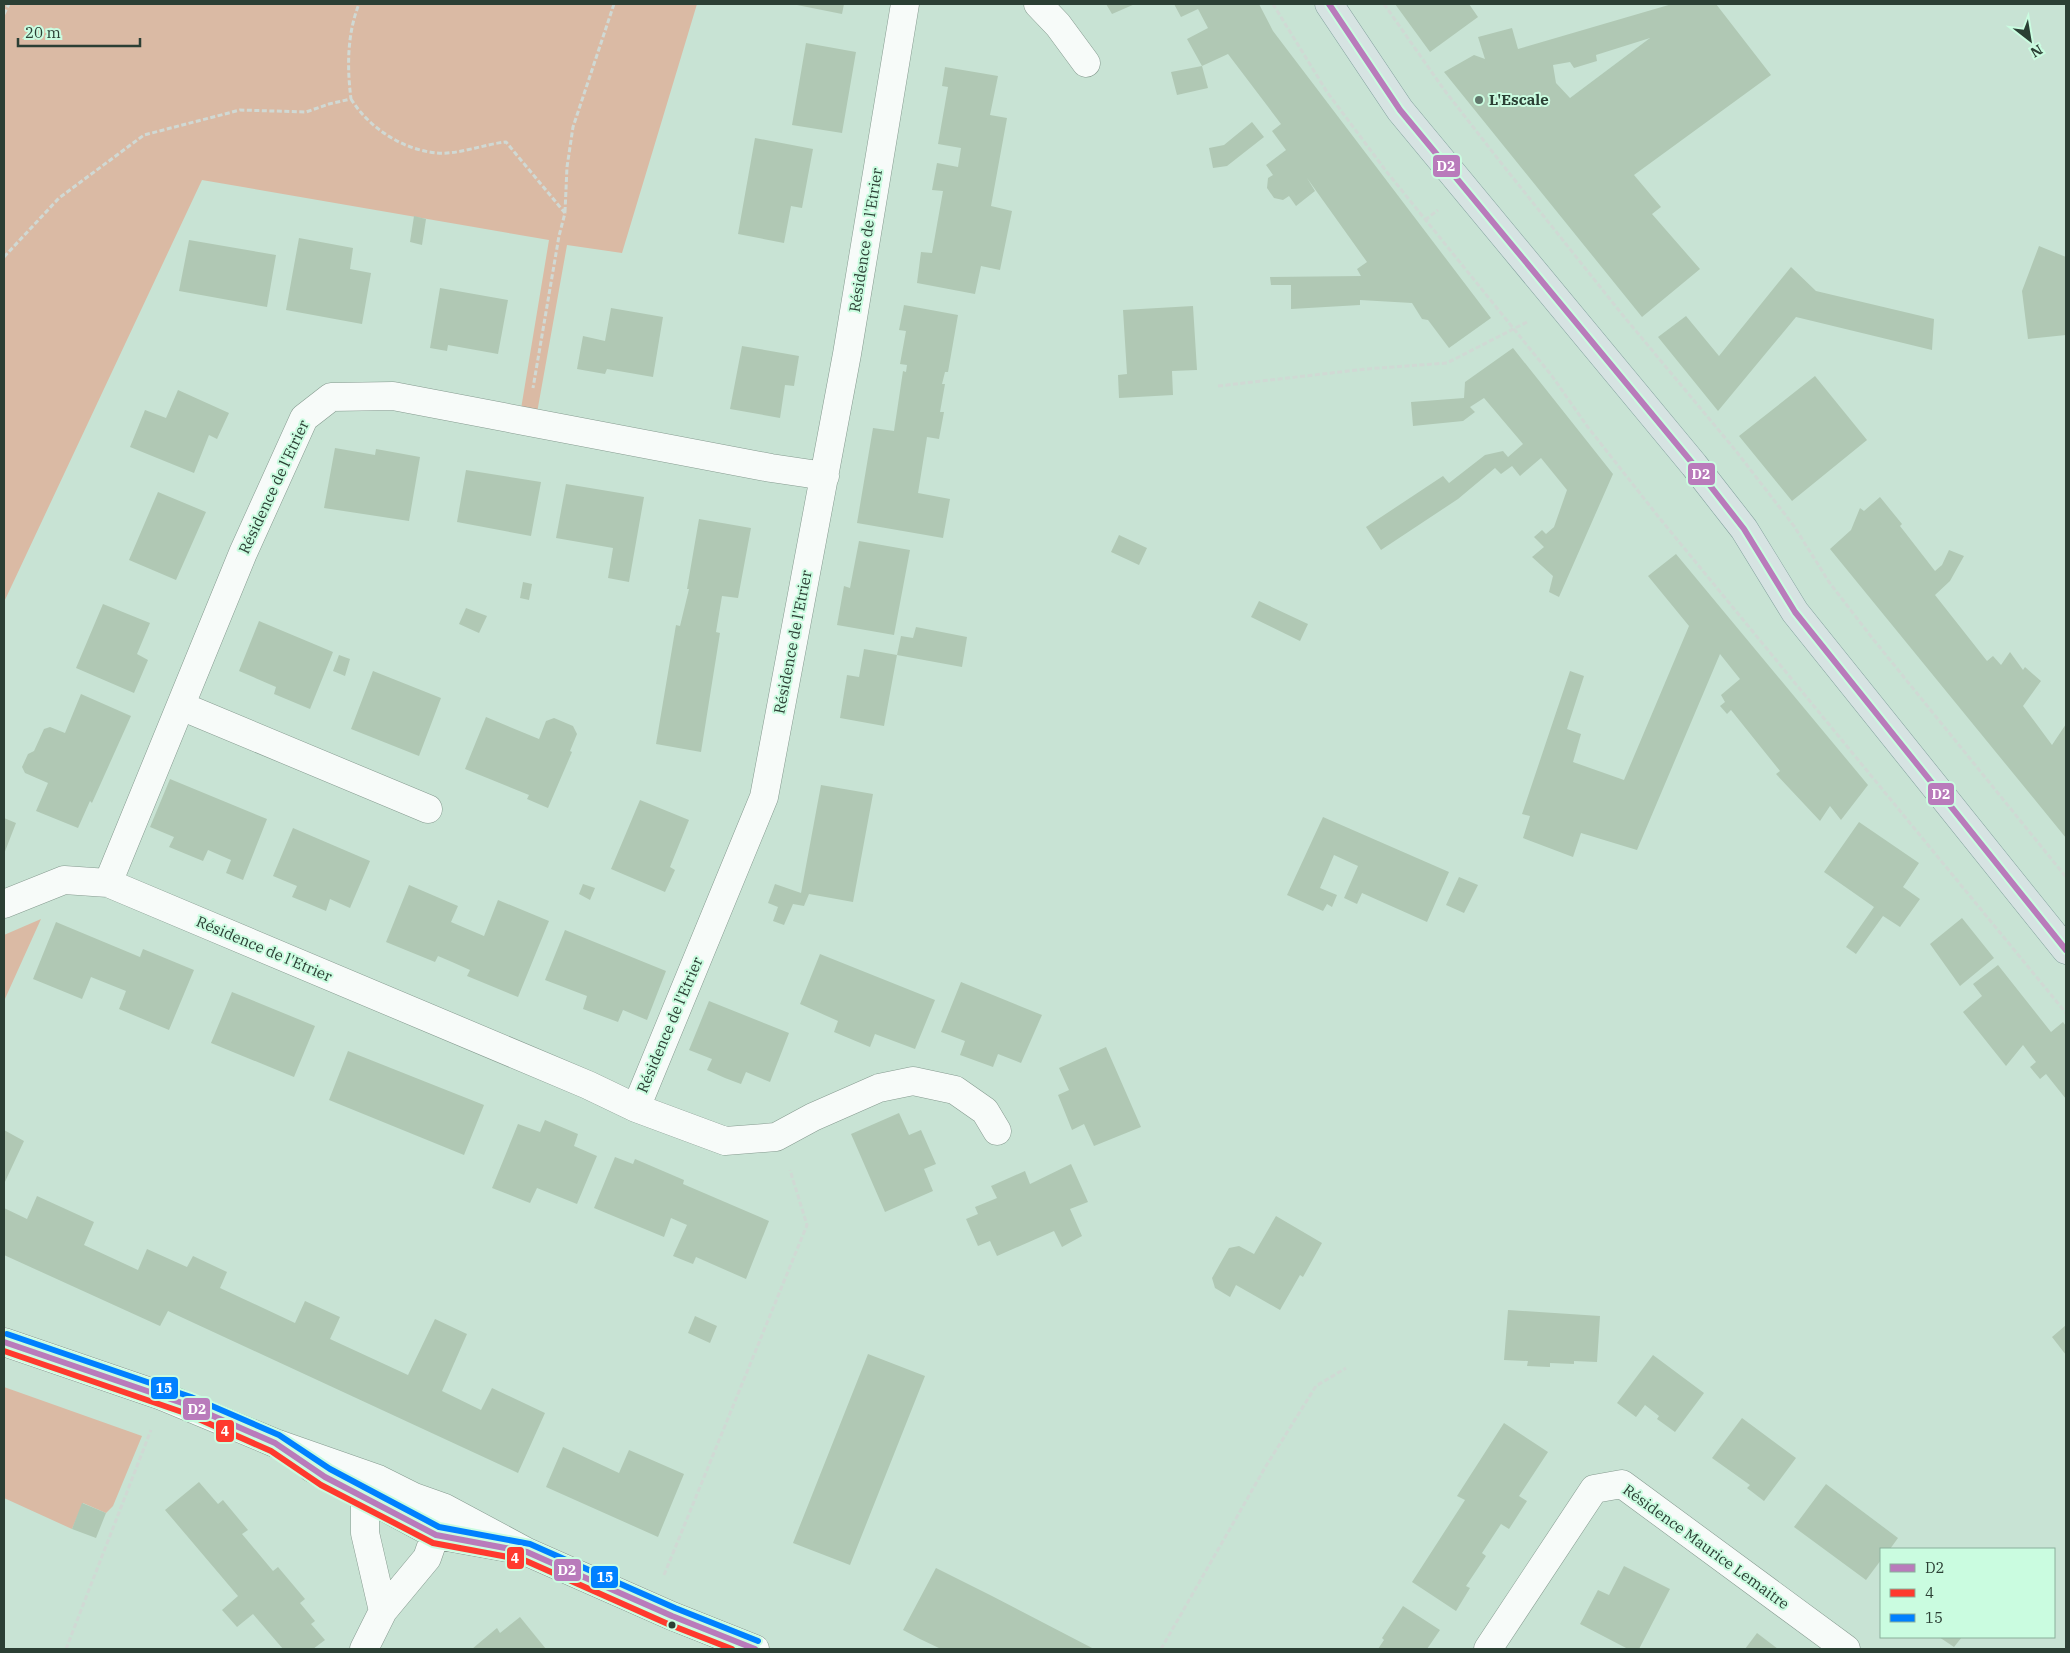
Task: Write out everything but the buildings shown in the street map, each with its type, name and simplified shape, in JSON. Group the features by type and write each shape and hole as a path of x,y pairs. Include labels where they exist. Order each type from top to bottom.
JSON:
{"main road":[{"path":"1329,4 1372,72 1400,110 1688,458 1744,530 1795,612 2066,950"}],"street":[{"name":"Résidence de l'Etrier","path":"4,904 64,880 108,883 588,1085 636,1108 764,797 847,354 905,4"},
{"path":"1038,4 1058,25 1086,63"},
{"name":"Résidence de l'Etrier","path":"108,883 243,553 304,418 331,397 394,396 825,476"},
{"path":"181,706 428,809"},
{"path":"636,1108 725,1141 776,1137 813,1117 879,1088 914,1081 955,1090 985,1111 997,1132"},
{"path":"4,1342 162,1396 274,1443 371,1488 436,1535 527,1552"},
{"name":"Résidence Maurice Lemaitre","path":"1488,1649 1594,1489 1622,1484 1846,1649"},
{"path":"371,1488 414,1496 445,1508 527,1552 648,1606 755,1649"},
{"path":"371,1488 365,1533 383,1611"},
{"path":"364,1649 383,1611 427,1558 445,1508"}],"path":[{"path":"4,14 9,4"},
{"path":"359,4 355,15 348,69 351,99 361,116 404,145 438,153 506,142 566,212"},
{"path":"526,422 535,380 559,236 566,212 567,167 573,127 614,4"},
{"path":"1273,4 1327,92 1386,171 1552,376 1587,426 1666,526 2066,1012"},
{"path":"4,257 59,198 144,135 240,110 306,112 351,99"},
{"path":"1218,386 1366,369 1447,363 1498,338"},
{"path":"648,1606 665,1572 807,1225 788,1163 776,1137"},
{"path":"1161,1649 1266,1466 1316,1386 1346,1368"},
{"path":"66,1649 162,1396"}],"shaded area":[{"path":"4,4 697,4 622,253 567,245 535,424 519,421 549,240 202,180 4,602"},
{"path":"41,919 4,1001 4,935"},
{"path":"4,1387 142,1436 113,1506 106,1513 83,1503 72,1529 4,1498"}],"transit line":[{"name":"D2","path":"1329,4 1400,110 1694,465 1744,529 1795,612 2066,950"},
{"name":"15","path":"7,1334 191,1397 279,1435 330,1469 439,1527 530,1544 675,1608 758,1641"},
{"name":"D2","path":"4,1342 188,1405 275,1443 325,1477 436,1535 527,1552 672,1616 755,1649"},
{"name":"4","path":"4,1351 185,1413 271,1451 321,1485 433,1543 524,1560 668,1624 732,1649"}],"place":[{"name":"L'Escale","path":"1479,100"}]}
